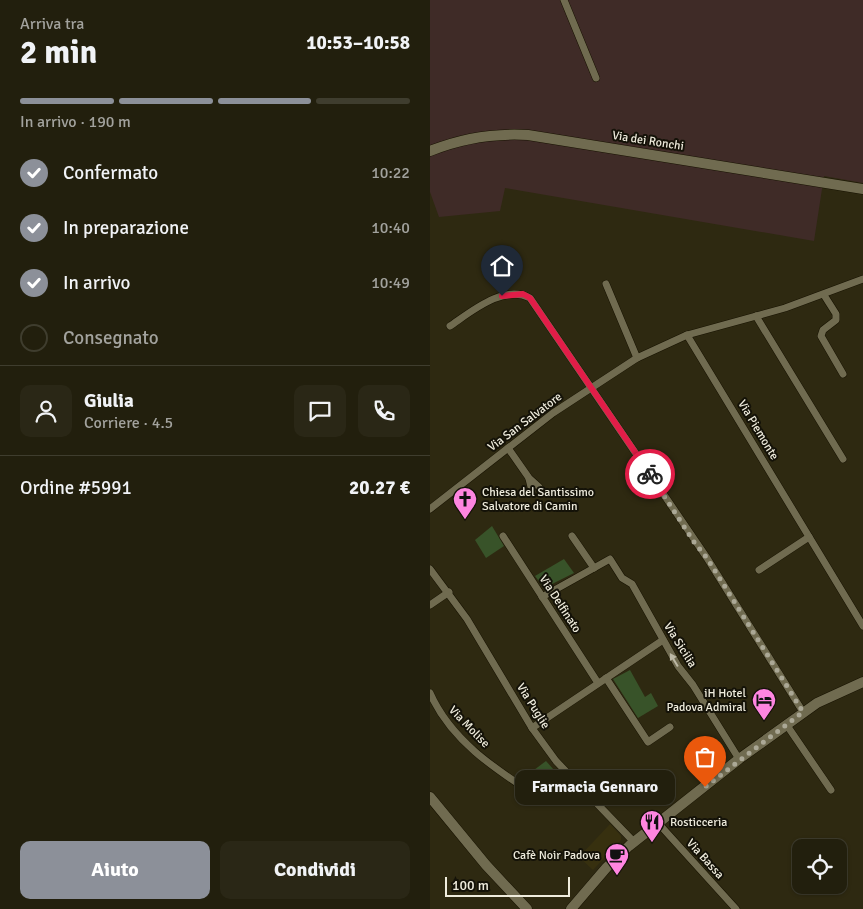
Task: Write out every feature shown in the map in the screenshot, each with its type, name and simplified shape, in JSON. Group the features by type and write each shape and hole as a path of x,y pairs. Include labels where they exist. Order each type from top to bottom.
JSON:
{"street":[{"path":"564,0 596,78"},
{"name":"Via dei Ronchi","path":"430,151 476,136 506,133 863,189"},
{"name":"Via San Salvatore","path":"430,509 508,448 590,388 637,358 687,335 824,295 863,279"},
{"path":"606,284 637,358"},
{"path":"450,326 480,306 502,296 523,294 530,298 707,558 803,712"},
{"path":"824,295 836,314 836,320 823,330 821,336 843,374"},
{"path":"756,316 842,459"},
{"name":"Via Piemonte","path":"687,335 863,626"},
{"path":"508,448 529,478 539,488"},
{"path":"529,478 532,490"},
{"name":"Via Delfinato","path":"503,536 598,683"},
{"path":"572,536 594,568"},
{"path":"759,570 809,537"},
{"name":"Via Sicilia","path":"542,597 610,559 622,578 632,584 663,640 739,759"},
{"name":"Via Puglie","path":"430,569 467,619 532,728 572,778 634,842"},
{"path":"430,605 448,592"},
{"path":"532,728 663,640"},
{"path":"606,678 648,742 670,727"},
{"path":"570,909 607,867 634,842 739,759 803,712 826,698 863,682"},
{"name":"Via Molise","path":"430,693 438,711 473,751 544,801 572,778"},
{"path":"786,724 831,790"},
{"path":"430,797 486,865 527,909"},
{"name":"Via Bassa","path":"658,824 736,909"}],"shaded area":[{"path":"430,0 863,0 863,183 824,176 814,241 505,188 500,211 439,217 430,192"},
{"path":"610,824 621,836 621,840 593,870 579,857"}],"green space":[{"path":"492,526 504,546 486,558 475,540"},
{"path":"564,559 574,573 544,588 535,576"},
{"path":"630,670 645,697 651,693 658,706 638,718 613,679"},
{"path":"546,761 562,779 542,794 522,779"}],"way so far":[{"path":"650,474 694,542 707,558 803,712 705,787"}],"place":[{"name":"Chiesa del Santissimo Salvatore di Camin","path":"465,520"},
{"name":"iH Hotel Padova Admiral","path":"764,721"},
{"name":"Farmacia Gennaro","path":"705,787"},
{"name":"Rosticceria","path":"652,843"},
{"name":"Cafè Noir Padova","path":"617,876"}],"route":[{"path":"502,296 512,293 523,294 530,298 650,474"}]}
